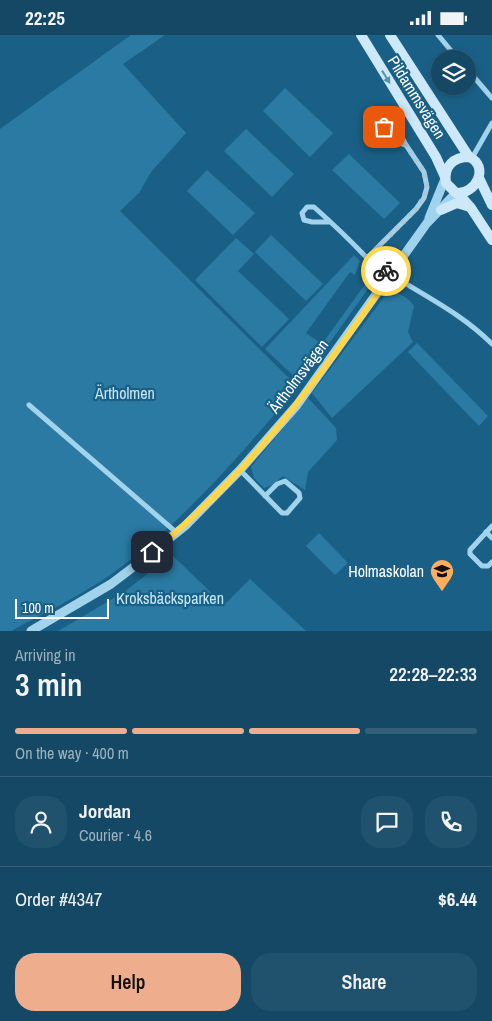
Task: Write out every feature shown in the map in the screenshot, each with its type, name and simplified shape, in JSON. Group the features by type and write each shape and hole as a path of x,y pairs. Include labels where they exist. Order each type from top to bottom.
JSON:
{"main road":[{"name":"Pildammsvägen","path":"361,35 436,157 445,178"},
{"name":"Pildammsvägen","path":"390,35 471,158"},
{"name":"Ärtholmsvägen","path":"445,178 452,162 471,158"},
{"path":"471,158 478,165 479,178 492,205"},
{"path":"445,178 449,188 457,193 471,208 492,240"},
{"name":"Ärtholmsvägen","path":"457,193 473,188 479,178"},
{"path":"441,210 457,203 471,208"}],"street":[{"path":"438,35 450,50"},
{"path":"476,79 492,98"},
{"path":"471,158 492,123"},
{"path":"367,258 416,209 427,193 426,178 397,128 391,125 384,127 383,138 406,145"},
{"name":"Ärtholmsvägen","path":"427,223 445,178"},
{"name":"Ärtholmsvägen","path":"31,631 111,584 177,533 240,470 297,405 427,223 457,193"},
{"path":"330,222 307,222 304,220 302,213 304,209 310,206 330,222 367,258 454,311 492,344"},
{"path":"29,405 177,533"},
{"path":"240,470 265,497 284,514 300,498 299,493 285,481 280,482 265,497"},
{"path":"492,526 472,546 470,554 485,567 492,562"},
{"path":"486,532 492,539"}],"green space":[{"name":"Ärtholmen","path":"131,35 165,35 123,64 186,133 151,172 139,193 120,211 298,387 210,487 162,534 98,583 11,631 0,631 0,129"},
{"path":"285,88 333,133 310,157 263,111"},
{"path":"246,129 294,174 272,197 224,151"},
{"path":"349,154 400,203 384,219 332,170"},
{"path":"207,170 255,213 233,235 187,191"},
{"path":"271,235 323,284 306,301 255,252"},
{"path":"236,238 254,254 238,271 289,319 262,347 195,280"},
{"path":"354,255 360,261 355,275 350,272 306,333 322,344 366,283 370,286 301,383 265,349"},
{"path":"388,292 403,296 414,306 408,332 413,342 332,418 312,393"},
{"path":"417,343 488,416 479,426 408,352"},
{"path":"308,398 336,428 337,440 308,472 305,490 283,476 272,485 264,488 254,478 251,467"},
{"path":"319,533 348,563 335,575 306,546"},
{"name":"Kroksbäcksparken","path":"172,555 224,605 250,579 306,631 58,631 124,592"}],"way so far":[{"path":"384,127 382,130 383,138 406,145 424,172 427,187 427,193 416,209 367,258 386,271"}],"place":[{"name":"Holmaskolan","path":"442,592"}],"route":[{"path":"152,552 185,526 265,444 297,405 391,274 386,271"}]}
